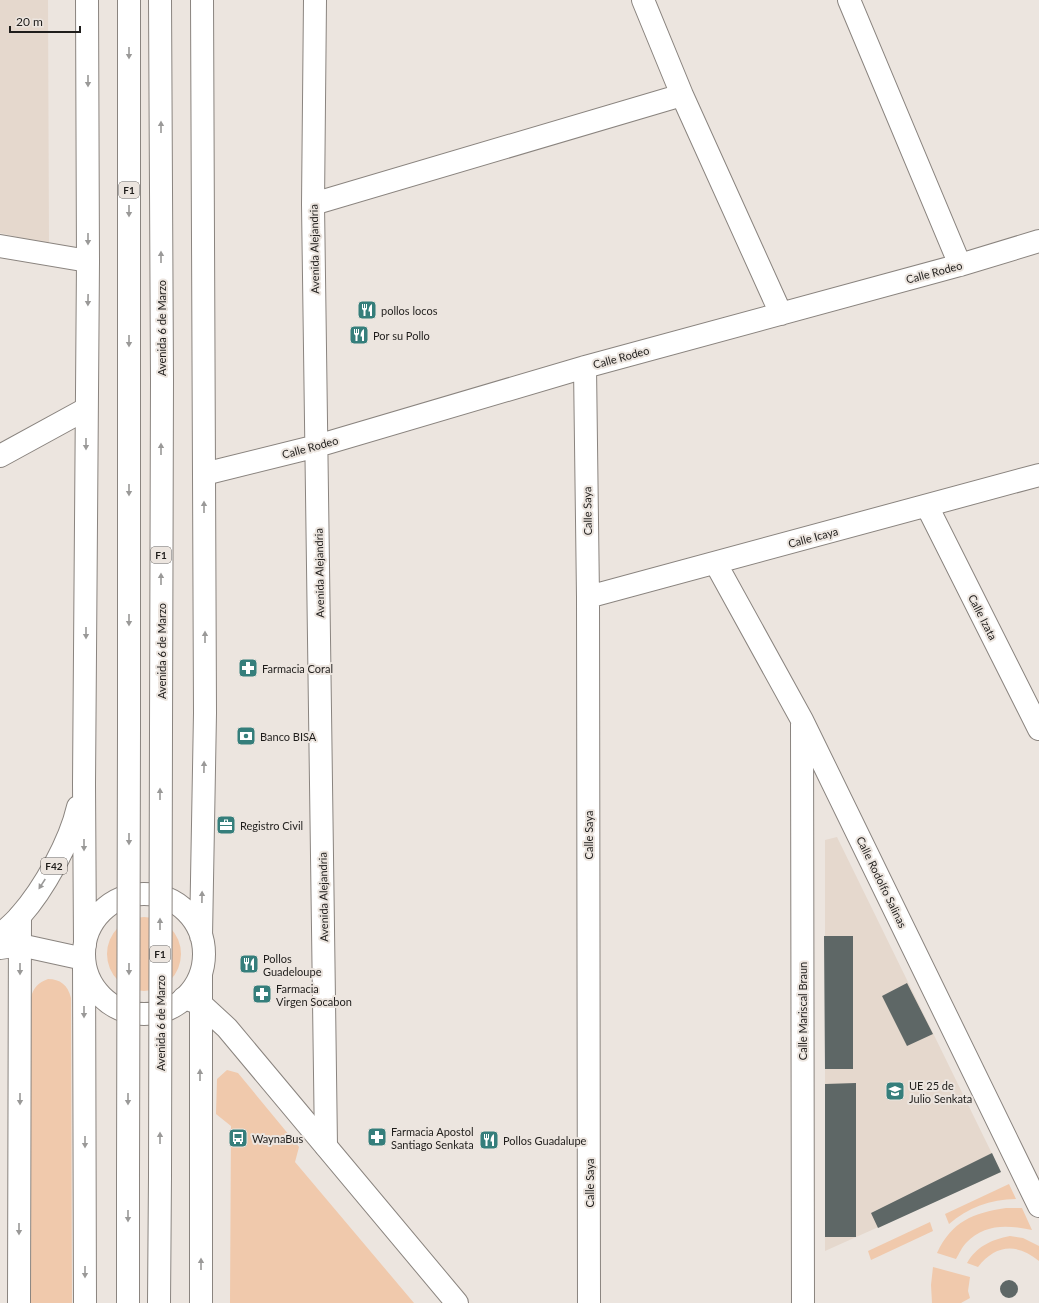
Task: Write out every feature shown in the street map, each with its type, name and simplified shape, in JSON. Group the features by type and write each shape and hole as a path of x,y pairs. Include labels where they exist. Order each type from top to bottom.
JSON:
{"main road":[{"path":"85,1303 84,784 88,261 88,0"},
{"name":"F1","path":"128,1303 129,0"},
{"name":"Avenida 6 de Marzo","path":"159,1303 162,364 160,0"},
{"path":"201,1303 193,1001 201,973 205,712 202,0"},
{"name":"Avenida Alejandria","path":"315,0 313,204 326,1146"},
{"path":"643,0 682,95 781,314"},
{"path":"849,0 960,265"},
{"path":"313,204 682,95"},
{"name":"Calle Rodeo","path":"204,474 317,446 585,367 960,265 1039,241"},
{"path":"0,246 88,261"},
{"name":"Calle Saya","path":"585,367 588,597 589,1303"},
{"path":"0,456 86,409"},
{"name":"Calle Icaya","path":"588,597 716,564 1039,475"},
{"name":"Calle Izata","path":"926,506 1039,729"},
{"name":"Calle Rodolfo Salinas","path":"716,564 802,720 1039,1206"},
{"name":"Calle Mariscal Braun","path":"802,720 802,1303"},
{"name":"F42","path":"0,935 20,916 53,868 68,838 84,784"},
{"path":"193,1001 158,1012 143,1014 128,1012 113,1005 101,996 93,985 87,972 84,952 88,932 94,920 115,901 128,896 143,894 157,895 171,900 182,907 192,918 198,927 201,936"},
{"path":"19,1303 10,946 20,916"},
{"path":"10,946 84,952"},
{"path":"193,1001 227,1028 457,1303"}],"shaded area":[{"path":"0,0 48,0 49,244 0,233"},
{"path":"837,837 1001,1172 825,1251 825,840"},
{"path":"137,917 151,917 165,923 175,933 181,947 181,961 175,975 165,985 151,991 137,991 123,985 113,975 107,961 107,947 113,933 123,923"},
{"path":"48,979 56,980 66,986 71,998 72,1303 31,1303 31,997 37,986"},
{"path":"227,1070 238,1073 299,1147 295,1162 414,1303 230,1303 231,1126 216,1114 217,1079"},
{"path":"1009,1184 1016,1199 1006,1199 988,1203 964,1213 949,1224 945,1214"},
{"path":"1006,1208 1022,1208 1032,1230 1014,1227 997,1227 973,1236 966,1243 956,1259 937,1253 949,1233 965,1220 983,1213"},
{"path":"930,1222 933,1231 871,1260 868,1251"},
{"path":"1010,1236 1023,1238 1039,1246 1039,1261 1023,1251 1007,1249 999,1250 992,1254 978,1267 967,1263 980,1248 991,1242"},
{"path":"933,1267 970,1277 968,1291 970,1298 961,1303 932,1303 931,1285"}],"building":[{"path":"824,936 853,936 853,1069 825,1069"},
{"path":"907,983 933,1034 907,1046 882,996"},
{"path":"856,1083 856,1237 825,1237 825,1084"},
{"path":"992,1153 1001,1172 878,1228 871,1213"},
{"path":"1009,1280 1015,1283 1018,1289 1015,1295 1009,1298 1003,1295 1000,1289 1003,1283"}],"place":[{"name":"pollos locos","path":"367,310"},
{"name":"Por su Pollo","path":"359,335"},
{"name":"Farmacia Coral","path":"248,668"},
{"name":"Banco BISA","path":"246,736"},
{"name":"Registro Civil","path":"226,825"},
{"name":"Pollos Guadeloupe","path":"249,964"},
{"name":"Farmacia Virgen Socabon","path":"262,994"},
{"name":"UE 25 de Julio Senkata","path":"895,1091"},
{"name":"Farmacia Apostol Santiago Senkata","path":"377,1137"},
{"name":"WaynaBus","path":"238,1138"},
{"name":"Pollos Guadalupe","path":"489,1140"}]}
